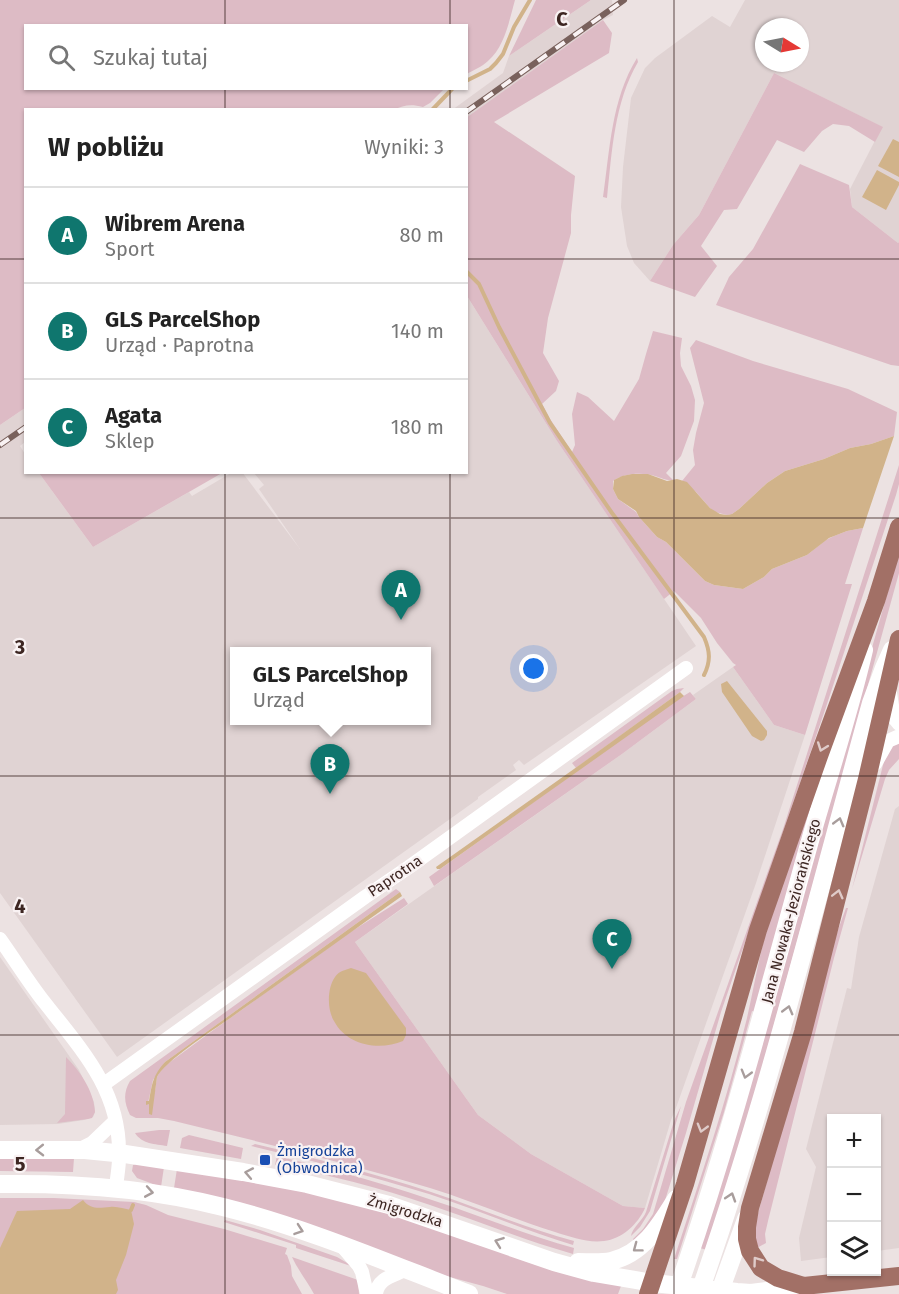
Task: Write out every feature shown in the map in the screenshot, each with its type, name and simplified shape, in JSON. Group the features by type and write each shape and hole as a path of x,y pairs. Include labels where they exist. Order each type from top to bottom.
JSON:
{"main road":[{"name":"Jana Nowaka-Jeziorańskiego","path":"676,1294 740,1097 806,853 855,687 876,601 899,527"},
{"path":"650,1289 685,1185 758,930 876,601"},
{"name":"Jana Nowaka-Jeziorańskiego","path":"699,1294 755,1122 781,1033 871,703 884,668 899,638"},
{"name":"Żmigrodzka","path":"804,1286 778,1278 760,1268 750,1251 747,1227 750,1209 803,1032 867,779 899,638"},
{"name":"Żmigrodzka","path":"0,1150 78,1150 145,1156 317,1186 389,1205 554,1262 650,1289 751,1293 899,1275"},
{"path":"0,1184 116,1188 164,1194 222,1206 340,1245 469,1294"},
{"path":"554,1262 605,1262 627,1255 657,1229 685,1185"},
{"path":"720,1292 750,1209"}],"street":[{"name":"Paprotna","path":"104,1084 686,668"},
{"path":"889,684 894,718 899,724"},
{"path":"867,779 886,743 899,736"},
{"path":"0,939 104,1084 110,1098 120,1154 116,1188"},
{"path":"78,1150 92,1143 115,1121"},
{"path":"340,1245 359,1266 367,1294"},
{"path":"376,1294 378,1284 405,1270"}],"shaded area":[{"path":"0,0 515,0 506,33 499,48 486,63 468,73 468,24 24,24 24,90 443,90 423,107 24,108 24,409 0,425"},
{"path":"536,0 591,0 509,56"},
{"path":"591,0 612,0 613,15 468,117 468,108 455,108 503,73 509,56"},
{"path":"745,0 899,0 898,243 852,207 850,189 882,127 774,73 699,215 673,245 650,281 634,263 627,246 621,207 631,98 645,68 712,16 730,27"},
{"path":"603,20 612,33 609,53 494,122 575,176 571,233 548,318 543,353 559,381 556,391 542,404 572,452 575,445 572,414 577,392 588,397 614,421 639,379 653,331 682,338 681,366 695,400 694,421 681,456 666,473 673,480 644,474 622,476 613,481 613,489 618,499 636,512 657,537 666,542 705,581 714,585 743,589 764,577 772,569 807,555 826,540 847,531 863,528 845,584 852,584 805,735 774,725 733,667 736,665 717,643 701,618 674,591 664,599 557,441 468,298 468,117"},
{"path":"637,58 638,62 624,94 615,128 607,198 603,197 613,126 628,74"},
{"path":"774,73 883,127 875,142 849,126 833,124 822,131 804,152 777,140 737,209 724,210 701,246 717,266 695,297 650,281 673,245 699,215"},
{"path":"893,139 899,142 899,177 878,166"},
{"path":"800,164 849,185 852,207 899,242 899,366 716,305 729,277 753,249"},
{"path":"877,170 899,182 886,210 862,197"},
{"path":"468,298 557,441 696,646 524,765 519,760 513,765 516,770 478,799 117,1057 0,893 0,425 24,409 24,443 20,446 24,452 24,474 40,474 93,547 189,492 192,496 229,474 244,474 300,549 259,489 264,485 255,474 468,474"},
{"path":"696,340 753,361 848,389 897,412 894,436 850,448 785,471 767,483 732,514 715,512 682,481 695,465 693,450 704,403 690,348"},
{"path":"894,436 863,528 829,538 807,555 772,569 764,577 743,589 714,585 705,581 666,542 657,537 636,511 618,499 613,489 614,480 632,474 648,474 667,481 677,479 687,482 710,508 727,515 739,509 767,483 785,471 850,448"},
{"path":"899,465 899,484 896,495 825,710 721,1012 662,1210 636,1244 633,1239 653,1214 686,1102 783,829"},
{"path":"40,474 220,474 93,547"},
{"path":"899,552 899,573 756,1090 707,1250 700,1248"},
{"path":"733,667 774,725 805,735 756,883 671,1120 645,1208 623,1206 531,1154 478,1115 355,942 622,754 696,699 693,695"},
{"path":"727,681 767,731 764,740 761,741 752,736 722,692 721,684"},
{"path":"684,688 576,768 572,763 672,691"},
{"path":"680,692 684,696 437,869 436,867"},
{"path":"690,692 696,699 434,886 429,877"},
{"path":"899,739 899,759 889,770 885,779 852,889 887,749"},
{"path":"818,783 755,1012 752,1011 724,1112 677,1259 674,1259 731,1079 768,925"},
{"path":"899,806 899,1248 881,1250 881,1114 827,1114 827,1258 801,1261 799,1238 816,1167 806,1149 847,988 851,989 859,937 895,809"},
{"path":"396,889 400,892 165,1062 153,1080 148,1103 155,1091 157,1077 166,1065 349,933 404,898 408,904 355,942 478,1115 531,1154 623,1206 645,1208 634,1225 623,1234 604,1241 579,1239 446,1193 366,1170 174,1121 136,1118 130,1115 125,1098 130,1081"},
{"path":"400,892 402,896 169,1063 157,1077 152,1115 149,1114 149,1104 146,1105 146,1101 149,1101 154,1080 165,1062"},
{"path":"846,908 848,908 768,1221 765,1234 766,1243 757,1248 754,1228 831,949"},
{"path":"0,957 79,1070 94,1102 93,1117 58,1124 0,1125"},
{"path":"351,968 366,973 406,1028 403,1041 384,1046 365,1044 347,1036 334,1021 329,999 332,982 342,971"},
{"path":"66,1057 85,1082 92,1097 95,1112 92,1118 57,1123 65,1114"},
{"path":"681,1106 650,1211 631,1236 646,1212 674,1121"},
{"path":"170,1130 167,1146 145,1141 135,1133"},
{"path":"189,1135 243,1148 241,1159 180,1148 182,1138"},
{"path":"255,1144 409,1185 574,1241 573,1245 429,1194 341,1168 251,1146"},
{"path":"277,1156 344,1173 431,1200 574,1248 573,1254 392,1193 334,1177 275,1165"},
{"path":"0,1158 74,1158 73,1172 0,1171"},
{"path":"133,1165 164,1167 161,1187 137,1178 132,1171"},
{"path":"177,1169 307,1192 406,1218 621,1286 618,1294 507,1294 435,1273 174,1188"},
{"path":"0,1198 134,1202 168,1215 287,1248 285,1254 291,1266 292,1276 302,1294 0,1294"},
{"path":"83,1200 95,1208 115,1207 131,1210 134,1224 126,1255 116,1280 118,1290 116,1294 0,1294 0,1248 17,1211 70,1209"},
{"path":"225,1220 337,1257 354,1267 296,1248 296,1245 224,1222"},
{"path":"292,1257 358,1280 359,1294 314,1294"}],"waterway":[{"path":"468,80 490,69 503,54 514,27 530,0"},
{"path":"434,108 451,90"},
{"path":"468,273 479,284 550,423 612,513 704,637 709,656 704,675"},
{"path":"131,1210 133,1205"}],"railway":[{"path":"468,111 624,0"},
{"path":"0,445 24,428"}],"place":[{"name":"Wibrem Arena","path":"401,620"},
{"name":"GLS ParcelShop","path":"330,794"},
{"name":"Agata","path":"612,969"},
{"name":"Żmigrodzka (Obwodnica)","path":"265,1160"}]}
